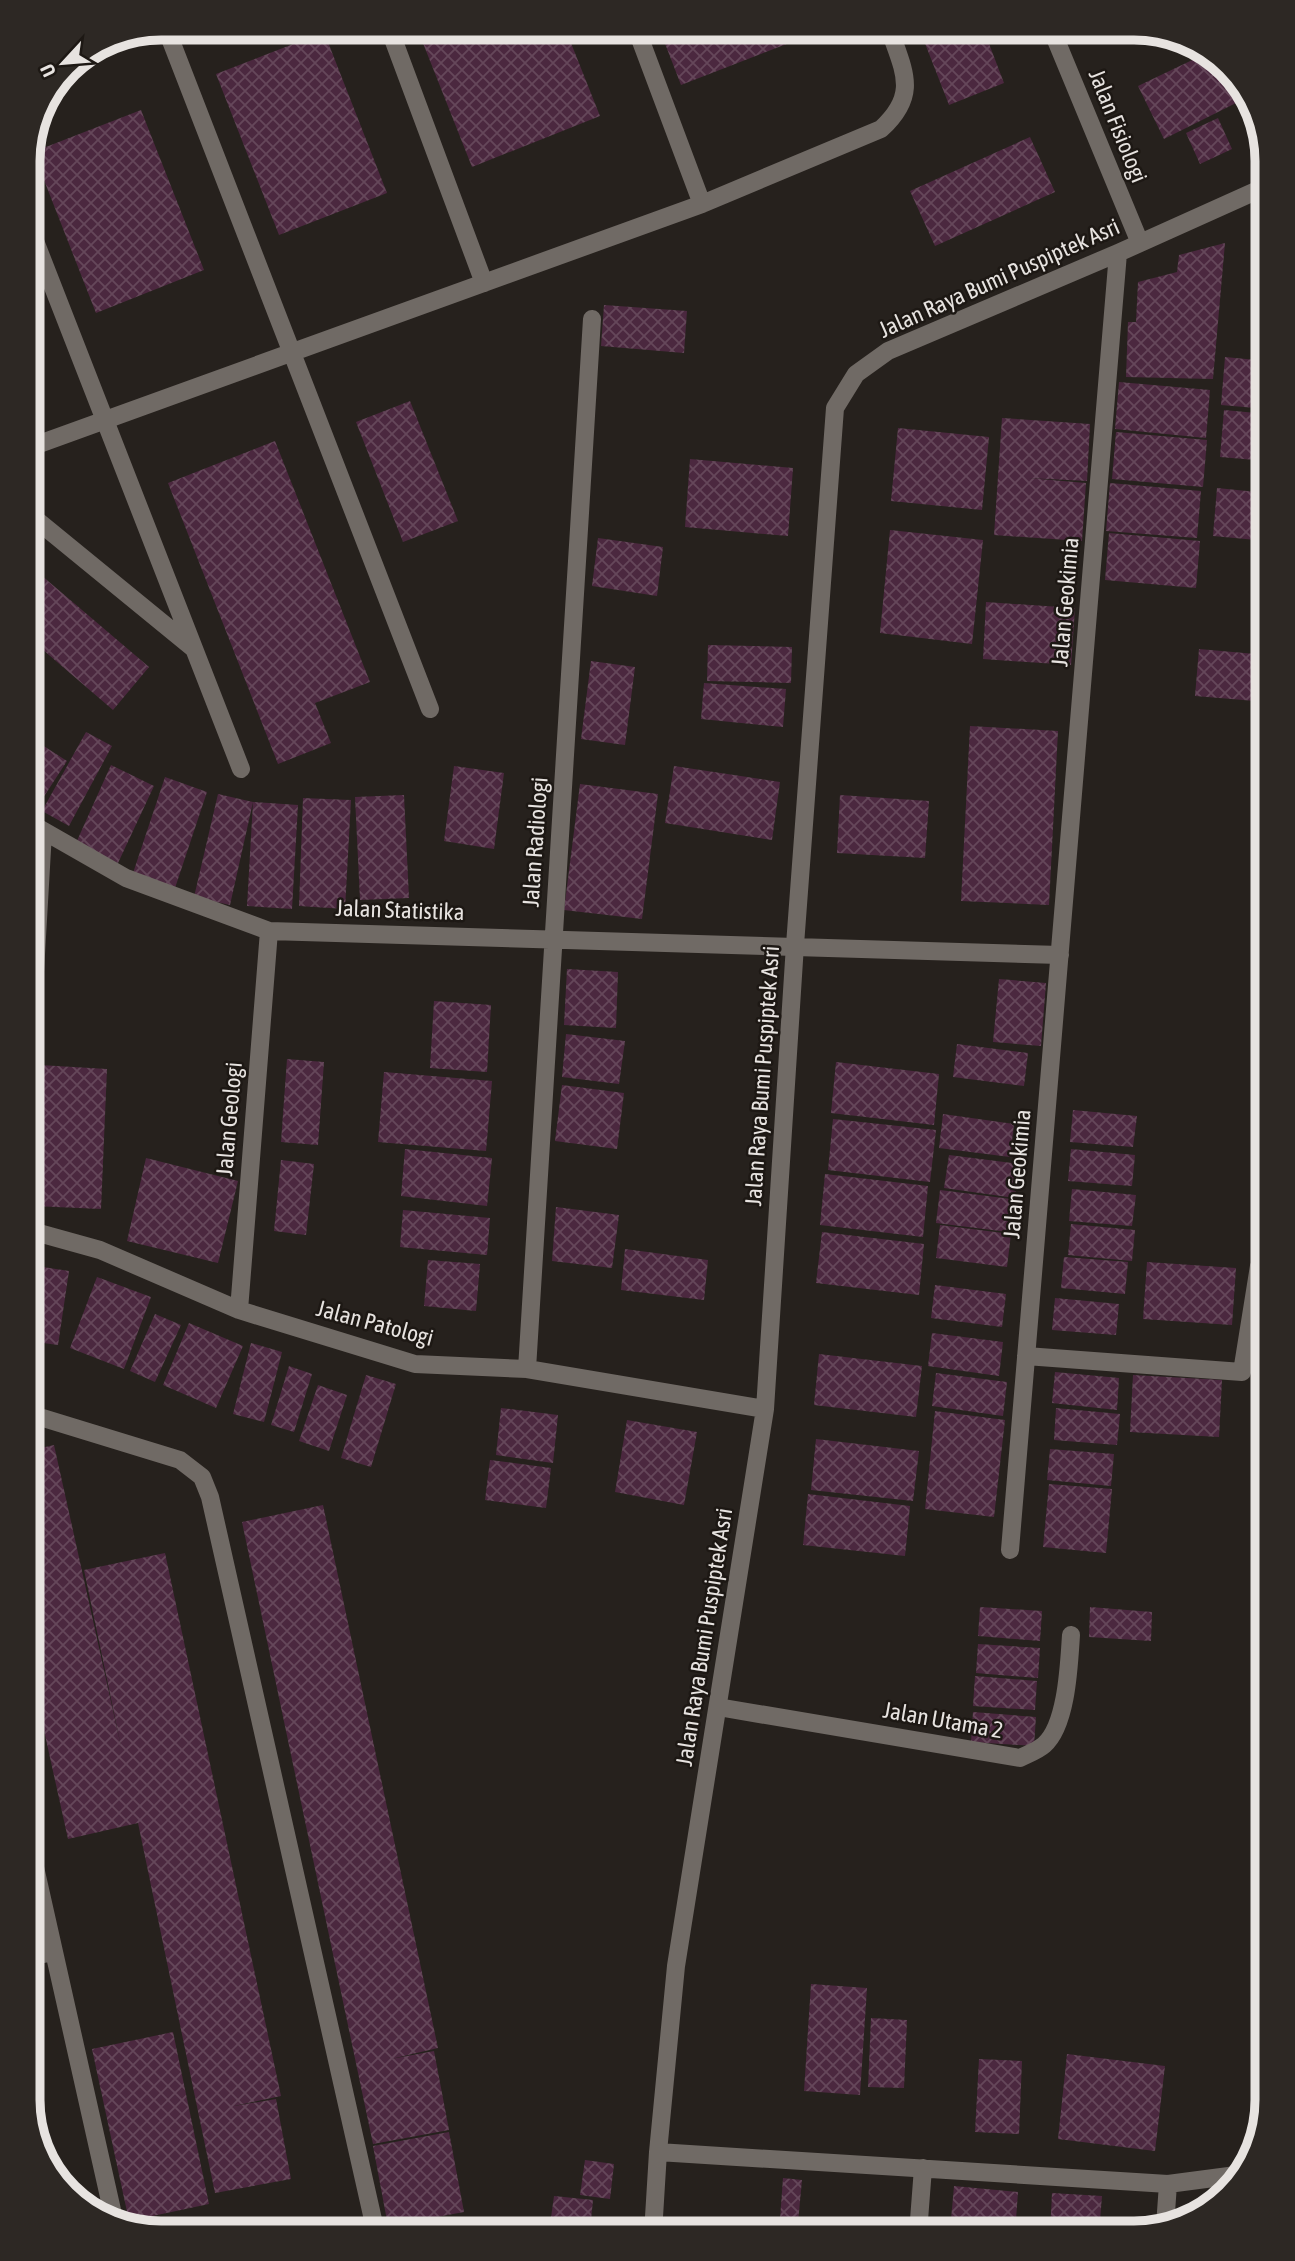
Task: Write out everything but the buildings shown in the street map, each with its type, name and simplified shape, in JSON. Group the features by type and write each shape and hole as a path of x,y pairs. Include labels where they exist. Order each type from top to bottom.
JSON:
{"street":[{"path":"171,40 430,709"},
{"path":"394,40 484,283"},
{"path":"641,40 702,204"},
{"path":"41,443 702,204 881,129 898,113 906,96 906,78 893,41"},
{"name":"Jalan Fisiologi","path":"1057,41 1140,243"},
{"name":"Jalan Raya Bumi Puspiptek Asri","path":"654,2221 657,2152 676,1966 765,1409 795,945 835,408 856,374 888,351 1255,191"},
{"name":"Jalan Geokimia","path":"1010,1550 1118,253"},
{"path":"41,256 241,769"},
{"name":"Jalan Radiologi","path":"527,1369 592,319"},
{"path":"41,523 194,648"},
{"name":"Jalan Statistika","path":"41,830 126,878 269,931 795,945"},
{"name":"Jalan Geologi","path":"239,1310 269,931"},
{"path":"795,945 1060,955"},
{"name":"Jalan Patologi","path":"40,1233 100,1250 239,1310 415,1364 527,1369 765,1409"},
{"path":"1026,1356 1242,1372 1255,1291"},
{"path":"40,1418 180,1460 202,1477 211,1497 373,2220"},
{"name":"Jalan Utama 2","path":"718,1707 1020,1758 1046,1744 1054,1731 1068,1685 1071,1635"},
{"path":"40,1890 112,2210"},
{"path":"40,1955 54,1952"},
{"path":"657,2152 1168,2183 1227,2176"},
{"path":"919,2221 923,2168"},
{"path":"1166,2216 1168,2183"}]}
